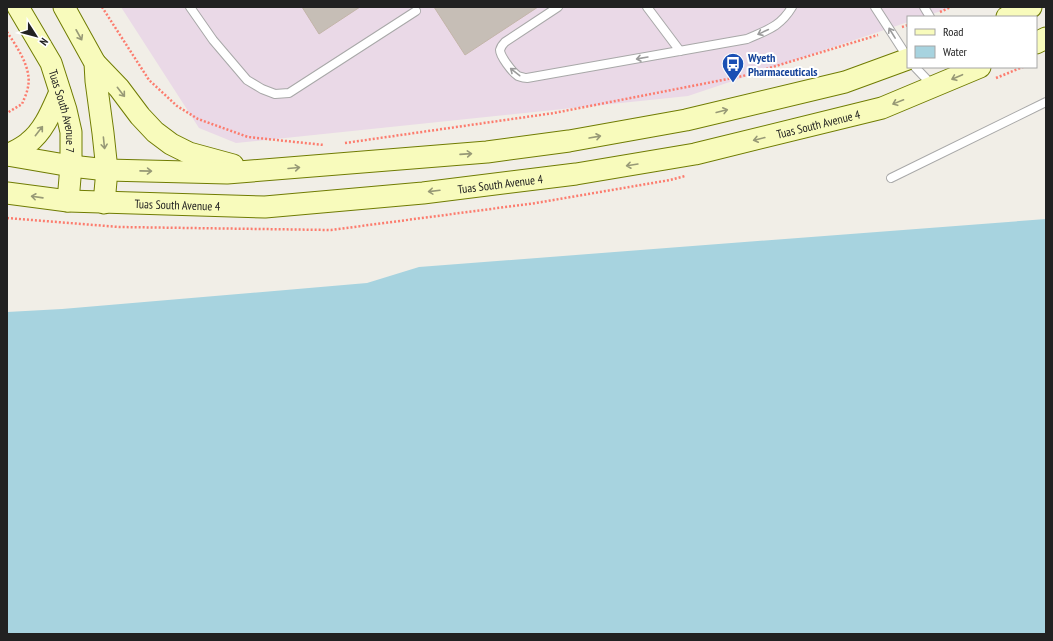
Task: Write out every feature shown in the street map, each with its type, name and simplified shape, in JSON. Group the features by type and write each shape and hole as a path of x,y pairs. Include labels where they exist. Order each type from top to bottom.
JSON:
{"street":[{"name":"Tuas South Avenue 7","path":"18,7 51,63 66,110 71,132 71,166 68,201"},
{"path":"64,7 95,63 119,88 140,116 155,132 171,144 189,153 256,171"},
{"path":"1009,16 1031,7"},
{"path":"1037,42 1046,38"},
{"path":"8,155 71,166 107,170 227,173 487,152 569,141 686,120 845,82 907,59"},
{"path":"95,63 107,170 104,203"},
{"name":"Tuas South Avenue 4","path":"7,193 68,201 104,203 265,207 423,193 576,174 688,156 882,108 978,68"},
{"path":"8,155 28,143 42,128 60,92"}],"lane":[{"path":"190,7 213,40 247,80 262,89 276,94 289,93 416,11"},
{"path":"558,7 505,42 500,49 501,54 511,70 519,76 527,78 747,39 778,25 787,16 792,7"},
{"path":"647,7 680,51"},
{"path":"875,7 907,57"},
{"path":"924,7 929,16"},
{"path":"916,68 934,87"},
{"path":"891,178 1046,102"}],"path":[{"path":"102,7 149,80 177,106 198,119 248,137 329,145"},
{"path":"344,143 554,113 743,76 907,25"},
{"path":"7,32 18,48 27,68 28,85 22,104 7,113"}],"shaded area":[{"path":"121,7 953,7 926,16 907,16 907,22 688,96 236,143 199,128"}],"water":[{"path":"1046,219 1046,634 7,634 7,312 62,309 367,283 419,267"}],"building":[{"path":"302,7 360,7 319,34"},
{"path":"434,7 538,7 465,55"}],"place":[{"name":"Wyeth Pharmaceuticals","path":"733,84"}]}
